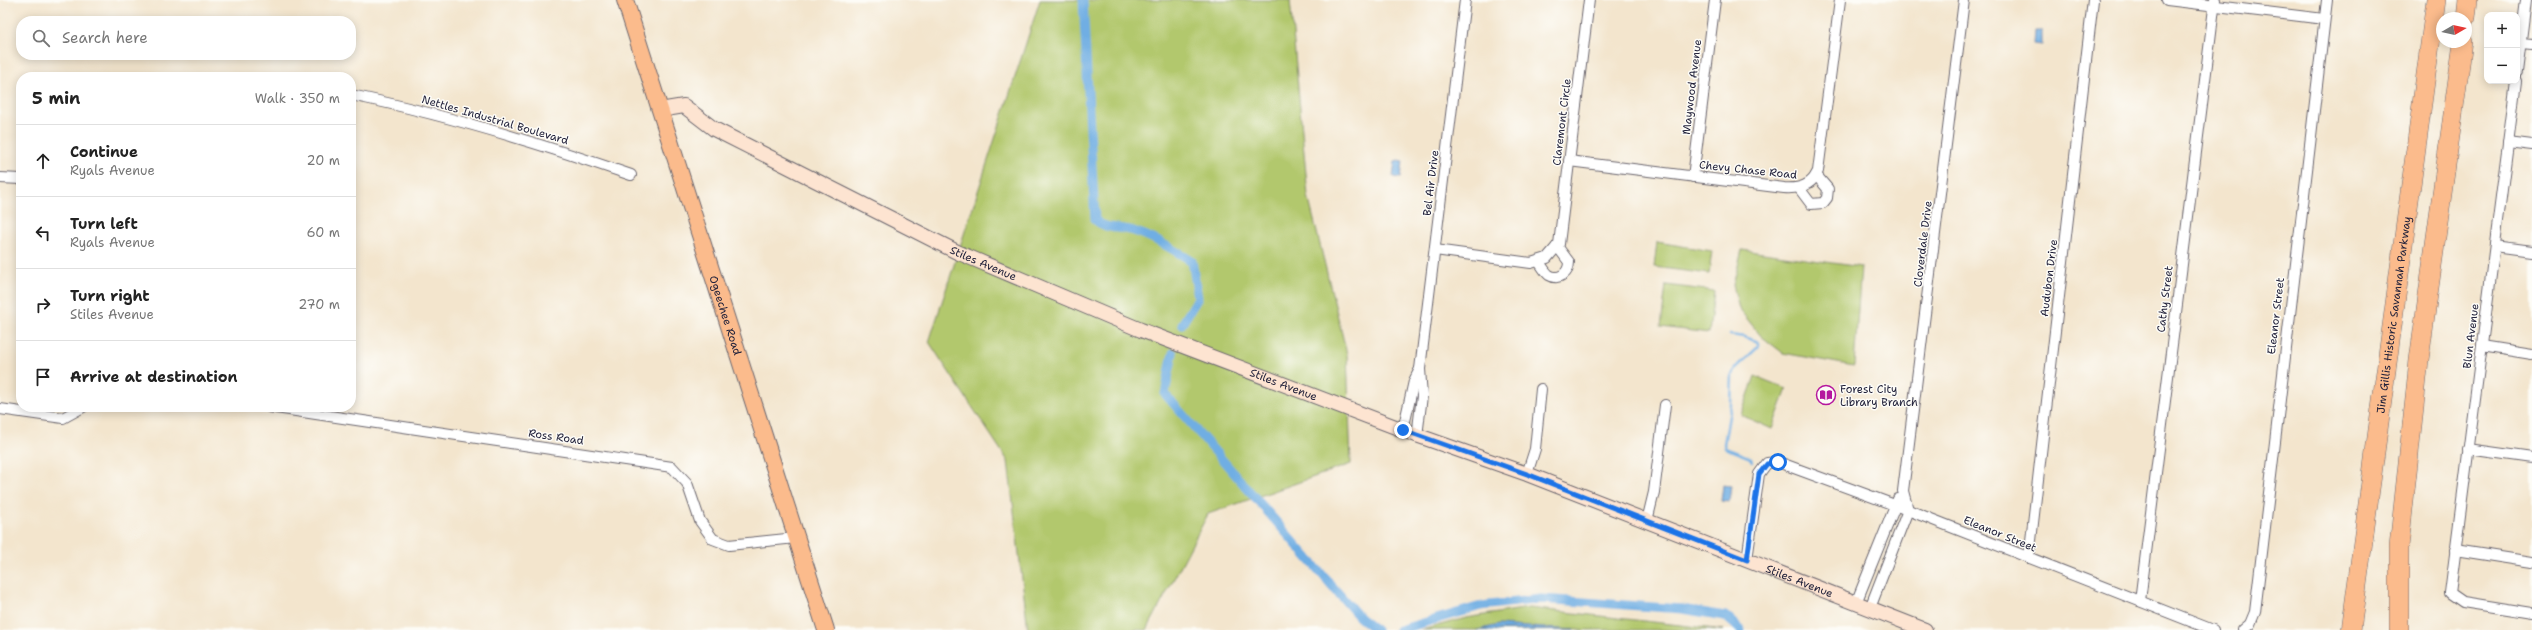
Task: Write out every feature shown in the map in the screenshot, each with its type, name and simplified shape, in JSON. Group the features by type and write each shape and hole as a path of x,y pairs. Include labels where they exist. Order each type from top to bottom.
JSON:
{"highway":[{"name":"Jim Gillis Historic Savannah Parkway","path":"2350,630 2436,0"},
{"path":"2467,12 2468,0"},
{"path":"2399,630 2399,547 2419,360 2461,48"}],"main road":[{"name":"Ogeechee Road","path":"625,0 826,630"},
{"path":"813,630 819,606"}],"street":[{"name":"Bel Air Drive","path":"1417,436 1422,396 1420,369 1465,0"},
{"name":"Claremont Circle","path":"1539,262 1546,258 1557,246 1562,233 1588,0"},
{"name":"Maywood Avenue","path":"1693,176 1715,0"},
{"path":"1799,188 1811,204 1823,203 1827,198 1828,189 1816,175 1840,0"},
{"name":"Cloverdale Drive","path":"1908,510 1903,491 1964,0"},
{"name":"Audubon Drive","path":"2028,558 2093,0"},
{"path":"2167,0 2214,3 2324,19"},
{"name":"Eleanor Street","path":"2242,630 2250,624 2255,612 2327,0"},
{"path":"2520,50 2526,0"},
{"name":"Cathy Street","path":"2140,601 2214,3"},
{"path":"2521,43 2532,44"},
{"name":"Blun Avenue","path":"2516,84 2450,593 2463,602 2532,613"},
{"name":"Nettles Industrial Boulevard","path":"356,96 425,110 485,127 631,175"},
{"name":"Stiles Avenue","path":"660,110 684,106 714,129 957,252 1141,330 1417,436 1527,474 1925,630"},
{"path":"2508,142 2532,145"},
{"name":"Chevy Chase Road","path":"1569,161 1799,188 1809,183 1816,175"},
{"path":"0,178 16,178"},
{"path":"1435,250 1512,261 1539,262 1551,276 1557,277 1564,274 1568,268 1569,262 1557,246"},
{"path":"2495,246 2532,251"},
{"path":"2482,346 2532,354"},
{"name":"Bel Air Drive","path":"1403,430 1414,381 1420,369"},
{"path":"1527,474 1535,449 1541,389"},
{"path":"1647,521 1654,492 1665,405"},
{"path":"0,409 16,411"},
{"path":"21,412 63,418 74,412"},
{"name":"Ross Road","path":"303,412 672,467 687,483 700,521 713,539 729,545 796,538"},
{"path":"2468,449 2532,458"},
{"name":"Eleanor Street","path":"1747,560 1759,474 1767,464 1778,462 1908,510 2213,630"},
{"name":"Cloverdale Drive","path":"1856,603 1894,505 1903,491"},
{"path":"1870,608 1908,510"},
{"path":"2455,550 2532,562"}],"green space":[{"path":"1040,0 1290,0 1308,196 1347,354 1351,464 1208,514 1147,630 1028,630 1008,461 929,342"},
{"path":"1657,242 1712,251 1709,274 1654,267"},
{"path":"1742,250 1861,267 1854,366 1783,353 1761,336 1739,309 1733,285"},
{"path":"1666,285 1714,291 1709,333 1661,327"},
{"path":"1755,376 1787,389 1772,429 1741,415"},
{"path":"1529,608 1724,630 1422,630 1466,618"}],"water":[{"path":"2035,31 2042,31 2042,45 2034,44"},
{"path":"1395,161 1403,161 1401,178 1393,177"},
{"path":"1723,485 1731,486 1729,502 1721,501"},
{"path":"1499,625 1574,630 1477,630"}],"waterway":[{"path":"1083,0 1095,220 1103,225 1130,230 1146,236 1162,243 1192,261 1198,298 1182,324"},
{"path":"1730,335 1745,337 1758,343 1758,347 1735,369 1732,375 1731,405 1724,444 1725,448 1751,458 1753,461"},
{"path":"1173,353 1165,394 1360,618 1376,630"},
{"path":"1399,630 1481,606 1541,599 1682,609 1725,616 1741,630"}],"place":[{"name":"Forest City Library Branch","path":"1826,395"}],"route":[{"path":"1403,430 1527,474 1747,560 1750,549 1759,474 1761,469 1767,464 1778,462"}]}
